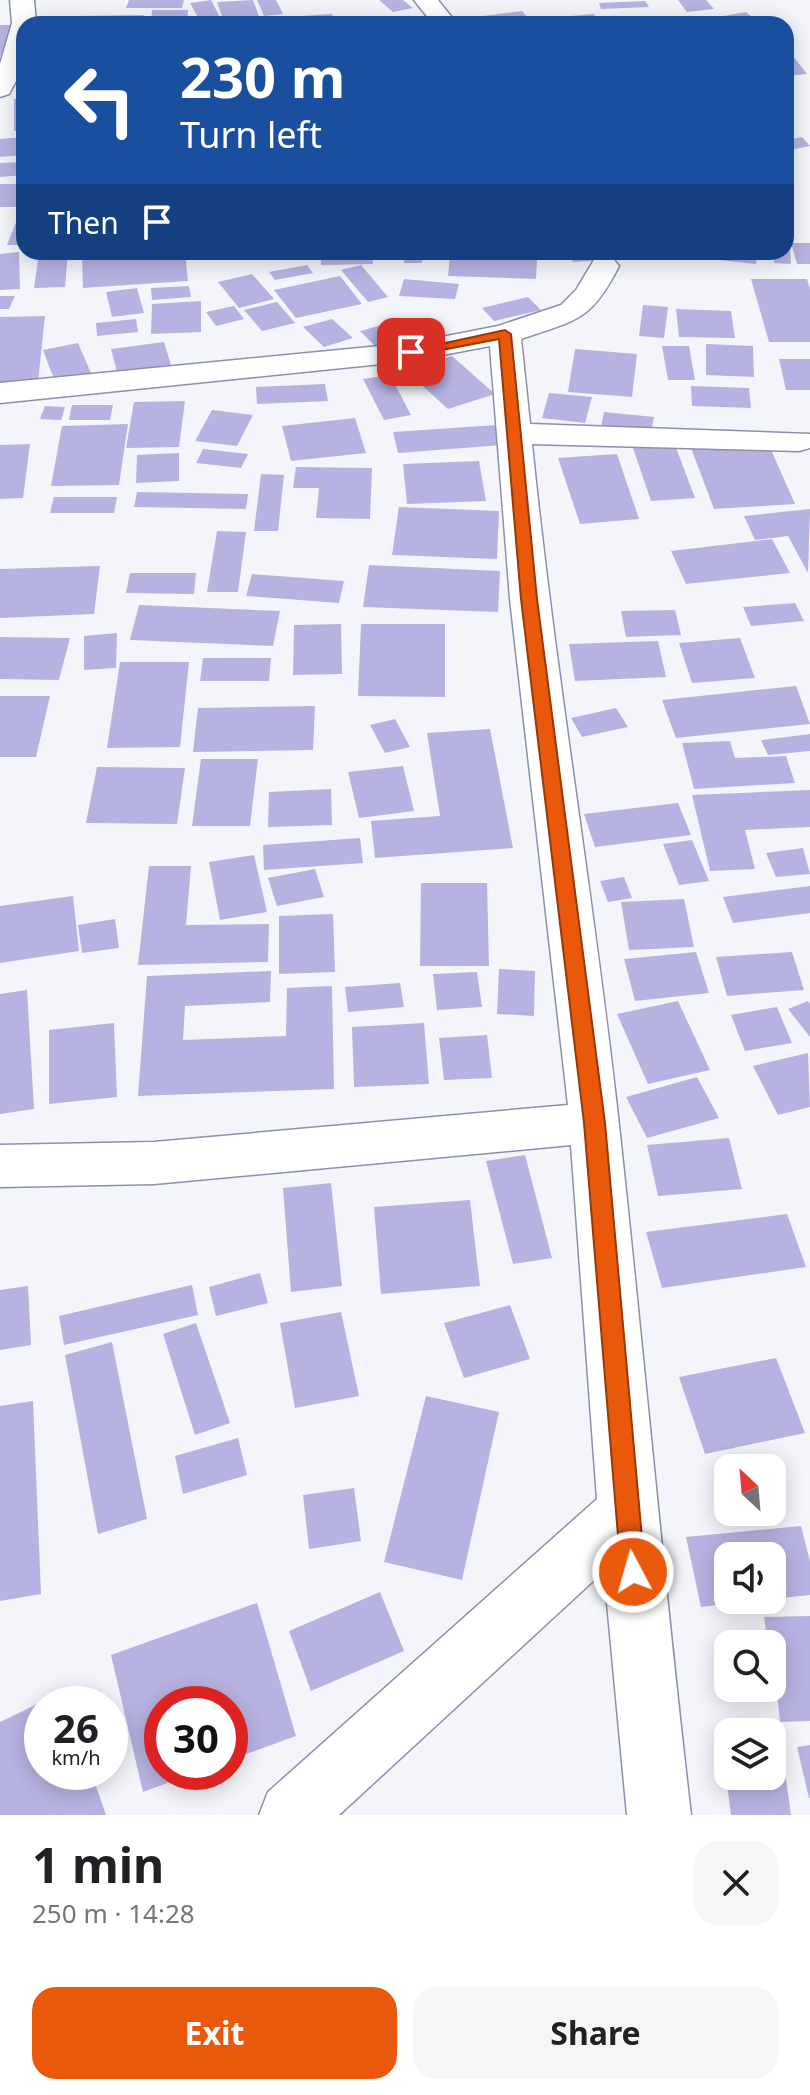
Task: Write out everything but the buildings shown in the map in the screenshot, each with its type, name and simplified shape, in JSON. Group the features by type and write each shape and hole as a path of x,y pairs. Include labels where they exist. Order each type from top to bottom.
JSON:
{"street":[{"path":"426,0 439,16"},
{"path":"0,89 16,53"},
{"path":"0,393 411,352 505,334 572,311 589,295 604,266"},
{"path":"505,334 531,614 594,1123 627,1511 659,1815"},
{"path":"514,434 799,441"},
{"path":"0,1166 154,1163 594,1123"},
{"path":"291,1815 627,1511"}],"route":[{"path":"411,352 505,334 529,599 594,1123 633,1572"}]}
